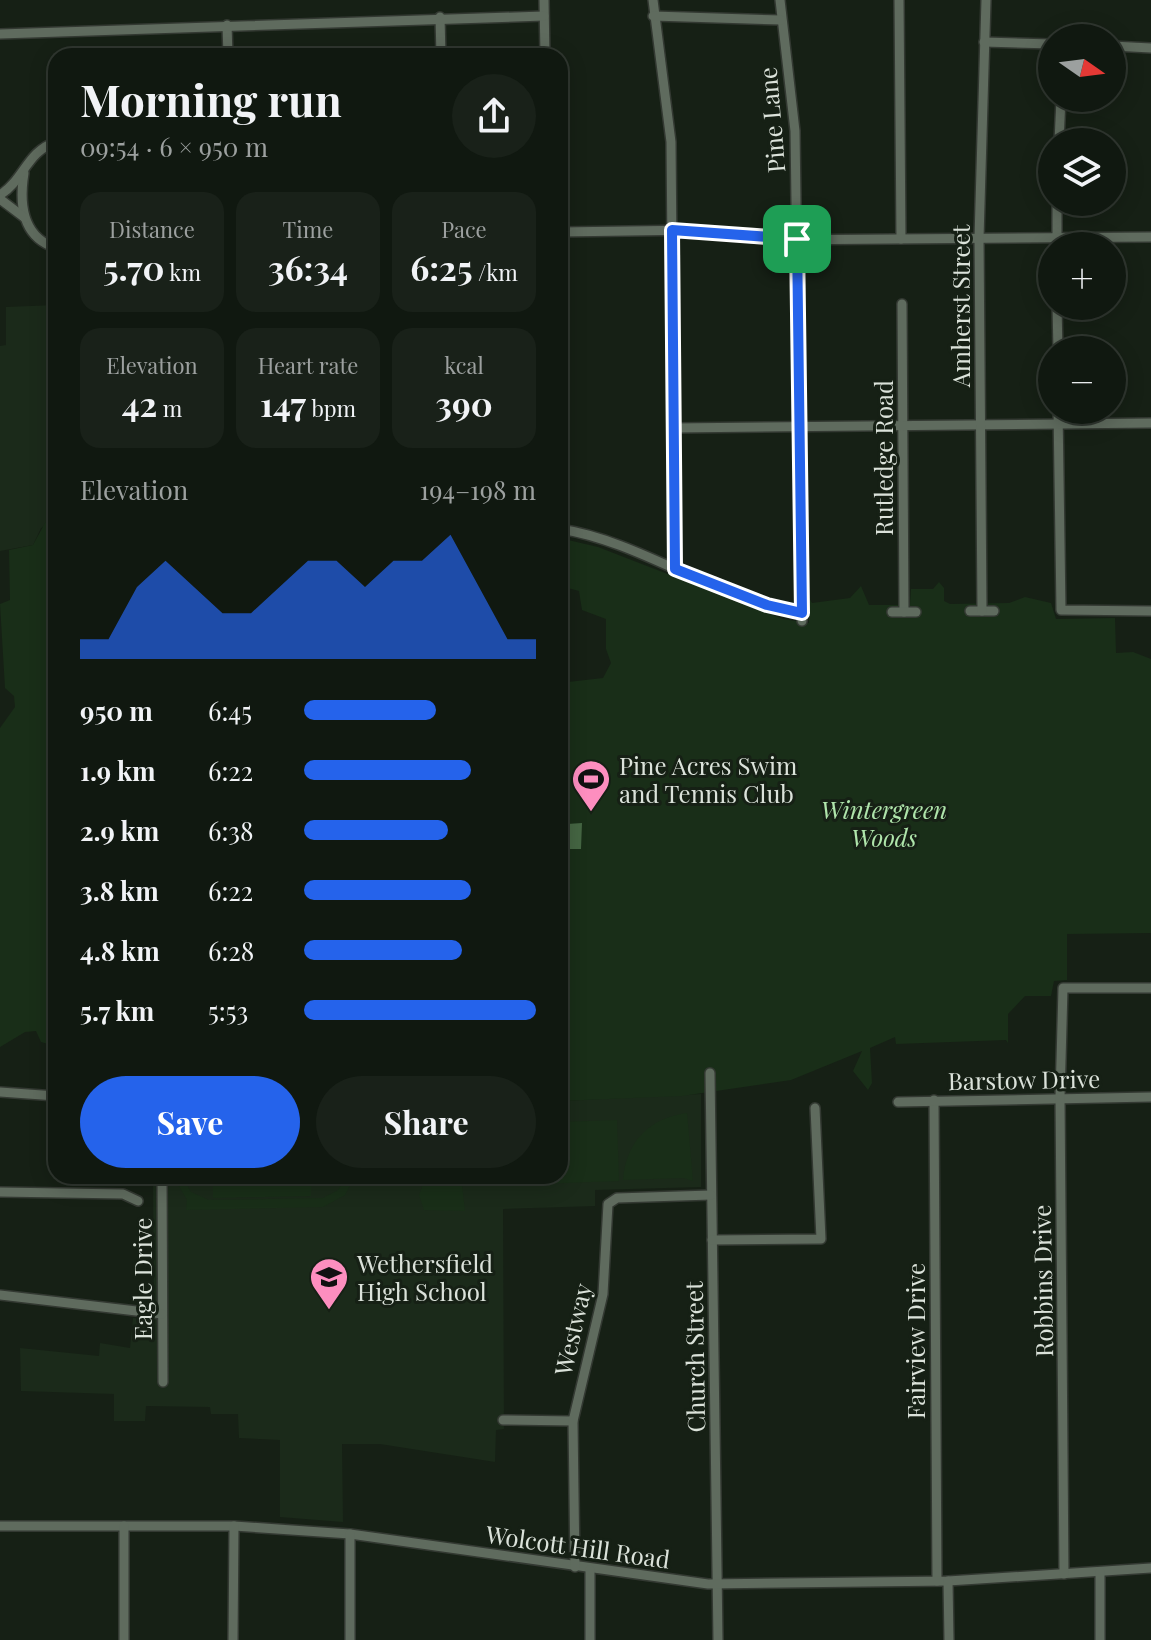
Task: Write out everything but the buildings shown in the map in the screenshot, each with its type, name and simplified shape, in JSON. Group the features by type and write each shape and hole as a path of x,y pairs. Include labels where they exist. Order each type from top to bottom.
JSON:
{"street":[{"path":"544,0 545,48"},
{"path":"568,531 675,569 670,125 653,0"},
{"name":"Pine Lane","path":"675,569 802,617 794,119 780,0"},
{"path":"899,0 901,239"},
{"name":"Amherst Street","path":"982,611 979,238 986,0"},
{"path":"0,34 440,17 544,16"},
{"path":"653,16 781,20"},
{"path":"440,17 441,48"},
{"path":"227,25 228,48"},
{"path":"984,42 1038,44"},
{"path":"1126,47 1151,48"},
{"path":"48,146 36,152 24,173 0,197 25,218 34,236 48,244"},
{"path":"24,173 25,218"},
{"path":"568,232 672,230 797,239 979,238 1038,241"},
{"path":"1126,238 1151,237"},
{"name":"Rutledge Road","path":"902,304 904,612"},
{"path":"1126,423 1151,423"},
{"path":"674,428 1058,424 1061,610 1151,611"},
{"path":"970,611 994,611"},
{"path":"892,612 916,612"},
{"name":"Robbins Drive","path":"1064,1574 1060,1097 1063,988 1151,988"},
{"name":"Church Street","path":"710,1073 718,1640"},
{"path":"0,1092 48,1095"},
{"name":"Barstow Drive","path":"898,1102 1151,1097"},
{"name":"Fairview Drive","path":"934,1100 942,1581 949,1640"},
{"path":"712,1240 821,1239 815,1108"},
{"name":"Eagle Drive","path":"162,1184 163,1382"},
{"path":"0,1192 123,1194 138,1201"},
{"name":"Westway","path":"575,1567 573,1421 603,1294 608,1204 617,1198 711,1195"},
{"path":"0,1295 162,1314"},
{"path":"503,1420 573,1421"},
{"name":"Wolcott Hill Road","path":"0,1526 234,1526 350,1534 590,1570 716,1584 942,1581 1151,1568"},
{"path":"124,1526 124,1640"},
{"path":"233,1640 234,1526"},
{"path":"350,1534 350,1640"},
{"path":"590,1570 590,1640"},
{"path":"1100,1572 1100,1640"}],"shaded area":[{"path":"48,305 48,524 41,528 33,545 0,551 0,346 6,345 6,307"},
{"path":"582,823 581,849 568,849 568,824"},
{"name":"Wethersfield High School","path":"701,1094 701,1187 595,1190 595,1206 503,1209 504,1429 496,1430 495,1462 380,1444 342,1444 343,1522 280,1517 280,1440 239,1438 238,1414 211,1414 210,1407 146,1406 145,1421 114,1421 114,1394 21,1391 20,1348 99,1356 100,1343 130,1348 133,1318 154,1320 153,1184 568,1184 568,1101"}],"green space":[{"path":"48,522 48,1044 41,1042 36,1031 25,1032 0,1047 0,728 15,707 14,696 5,688 0,604 10,600 9,550 33,545"},
{"name":"Wintergreen Woods","path":"568,540 598,547 783,619 809,623 809,598 812,603 850,598 861,586 869,605 910,605 911,589 933,589 939,582 944,588 944,601 950,604 1009,603 1025,597 1051,603 1056,619 1115,618 1116,653 1133,652 1151,659 1151,933 1067,934 1067,980 1054,981 1051,996 1025,996 1008,1014 1008,1043 1006,1040 896,1044 895,1037 870,1048 872,1083 868,1090 853,1071 862,1051 791,1080 682,1096 568,1101 568,682 603,678 611,663 606,649 606,619 582,610 579,591 568,588"},
{"path":"687,1113 693,1181 684,1178 623,1180 629,1154 642,1134 661,1120"},
{"path":"617,1120 619,1181 568,1183 568,1122"},
{"path":"178,1184 186,1184 191,1192 209,1200 323,1198 338,1190 341,1184 351,1184 345,1195 323,1207 186,1210 187,1200"},
{"path":"213,1184 311,1184 311,1196 213,1198"},
{"path":"423,1184 462,1184 465,1211 424,1210 419,1195"}],"place":[{"name":"Pine Acres Swim and Tennis Club","path":"591,813"},
{"name":"Wethersfield High School","path":"329,1311"}],"route":[{"path":"672,230 769,240 797,239 802,613 767,605 675,569 672,230"}]}
